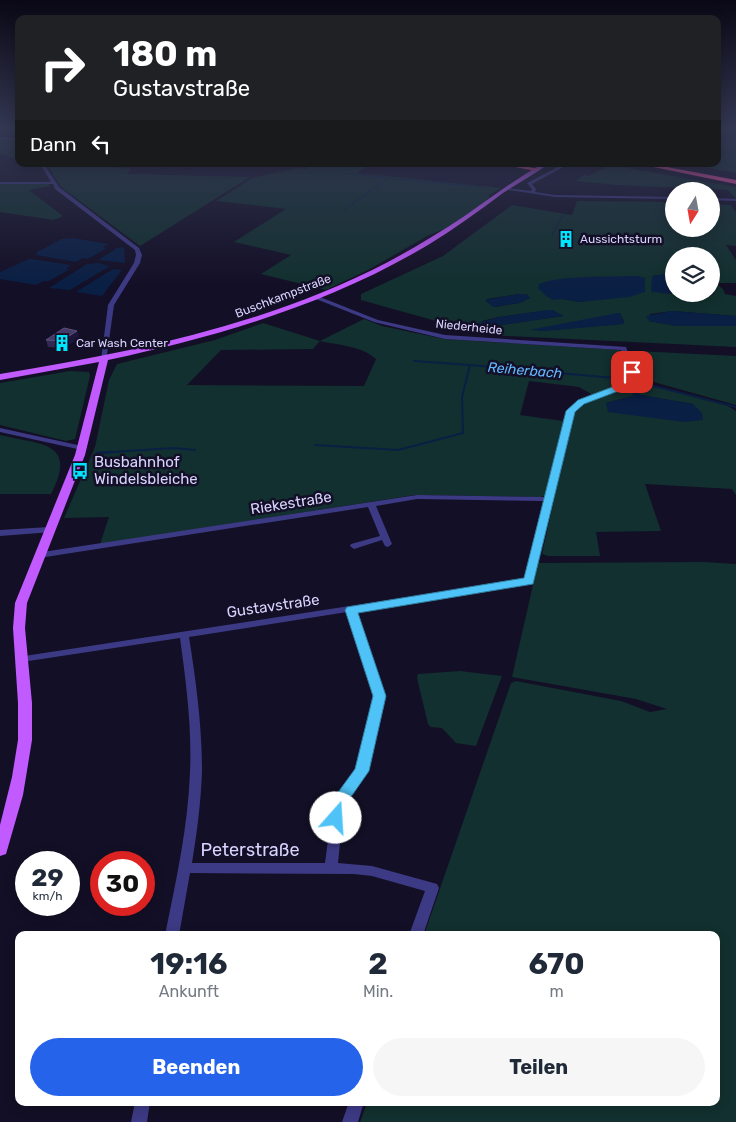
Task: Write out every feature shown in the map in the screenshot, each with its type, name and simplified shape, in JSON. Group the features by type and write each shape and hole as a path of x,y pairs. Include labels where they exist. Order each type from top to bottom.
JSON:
{"main road":[{"name":"Buschkampstraße","path":"0,377 104,360 212,335 271,316 318,298 361,278 417,248 451,228 519,180"},
{"path":"0,849 16,794 24,751 26,704 19,628 20,609 39,555 82,448 104,360"}],"street":[{"path":"51,180 58,188 137,249 139,255 137,263 111,305 104,360"},
{"path":"531,193 534,189 529,187 529,184 536,180"},
{"path":"0,183 53,183"},
{"path":"506,189 555,196 665,198"},
{"path":"720,199 736,200"},
{"name":"Niederheide","path":"318,298 376,321 445,337 624,348 632,379 626,385 581,402 570,411 548,499"},
{"path":"0,430 82,448"},
{"name":"Riekestraße","path":"39,555 421,497 548,499"},
{"name":"Gustavstraße","path":"22,659 351,610 529,581 548,499"},
{"path":"354,546 387,540 371,504"},
{"path":"0,533 49,530"},
{"path":"331,868 339,802 362,771 379,696 351,610"},
{"path":"173,931 185,868 196,771 194,714 184,634"},
{"name":"Peterstraße","path":"185,868 331,868 372,872 433,888 417,931"},
{"path":"139,1122 142,1106"},
{"path":"350,1122 356,1106"}],"green space":[{"path":"57,180 245,180 140,246 61,187"},
{"path":"248,180 428,180 501,188 489,195 485,202 445,229 429,235 368,270 326,290 261,274 291,255 234,242 286,209 216,201"},
{"path":"698,180 707,182 665,182 665,187 575,181"},
{"path":"0,183 48,183 50,186 29,190 63,216 54,220 0,212"},
{"path":"720,184 736,187 736,199 728,190 720,190"},
{"path":"577,201 665,202 665,238 720,238 720,204 731,205 736,213 736,246 726,245 736,260 736,283 720,283 720,247 665,247 665,274 652,276 661,293 665,293 665,302 720,302 720,287 725,294 736,296 736,316 672,311 650,314 649,321 677,326 736,326 736,347 486,335 361,300 361,294 443,256 512,205 572,215","holes":["638,276 580,302 562,299 601,278","526,294 530,298 519,303 494,307 486,301 487,299","552,310 563,316 501,325 487,330 482,321","620,313 624,322 621,324 536,331"]},
{"path":"364,319 382,326 444,339 620,350 628,378 623,383 593,395 579,387 529,381 520,415 563,421 545,495 541,497 415,495 100,544 109,517 64,518 95,447 109,380 117,364 215,340 263,323 320,341","holes":["320,341 364,351 376,359 364,386 187,385 221,350 313,349"]},
{"path":"636,351 736,356 736,405 643,379"},
{"path":"70,371 89,372 90,376 75,439 66,441 0,425 0,383"},
{"path":"641,383 728,406 736,411 736,495 732,489 645,484 661,531 596,532 600,556 548,556 542,554 574,411 575,413 586,403","holes":["636,390 640,395 693,404 606,403 633,396"]},
{"path":"0,435 41,444 51,448 58,455 60,464 58,477 51,494 0,494"},
{"path":"703,562 736,564 736,1122 360,1122 366,1106 720,1106 720,931 425,931 511,683 516,681 621,701 650,712 667,709 636,699 512,677 538,563"},
{"path":"460,671 502,676 476,746 456,743 442,728 431,727 428,724 417,678 418,674"}],"water":[{"path":"72,238 109,244 103,247 107,248 88,259 83,258 76,262 36,255 37,252 62,239"},
{"path":"117,248 124,248 125,263 98,260"},
{"path":"29,259 71,265 66,269 70,269 49,281 36,285 0,279 0,272"},
{"path":"98,263 110,266 70,290 49,288 87,264"},
{"path":"113,269 122,270 102,296 76,292"},
{"path":"665,274 665,293 651,292 652,276"},
{"path":"638,276 645,278 645,292 629,297 580,302 562,299 553,300 538,288 539,284 560,279"},
{"path":"526,294 530,298 519,303 494,307 485,300"},
{"path":"552,310 564,316 501,325 481,331 468,326 499,317"},
{"path":"672,311 736,316 736,326 677,326 649,321 646,316"},
{"path":"620,313 624,324 545,331 529,330"},
{"path":"632,389 636,390 640,395 693,404 702,413 703,420 684,422 608,412 606,403 633,396"}],"building":[{"path":"64,328 77,331 61,341 46,340"}],"waterway":[{"path":"344,210 385,180"},
{"path":"413,180 472,186"},
{"path":"475,186 479,187"},
{"path":"552,235 565,212"},
{"path":"414,361 470,365"},
{"name":"Reiherbach","path":"315,445 398,450 463,433 462,397 470,365"},
{"name":"Reiherbach","path":"470,365 626,379 736,407"},
{"name":"Reiherbach","path":"111,452 97,453 174,448 195,450"}],"place":[{"name":"Aussichtsturm","path":"566,239"},
{"name":"Car Wash Center","path":"62,343"},
{"name":"Busbahnhof Windelsbleiche","path":"80,471"}],"route":[{"path":"336,818 339,802 362,771 379,696 351,610 529,581 570,411 581,402 626,385 632,380 632,372"}]}
